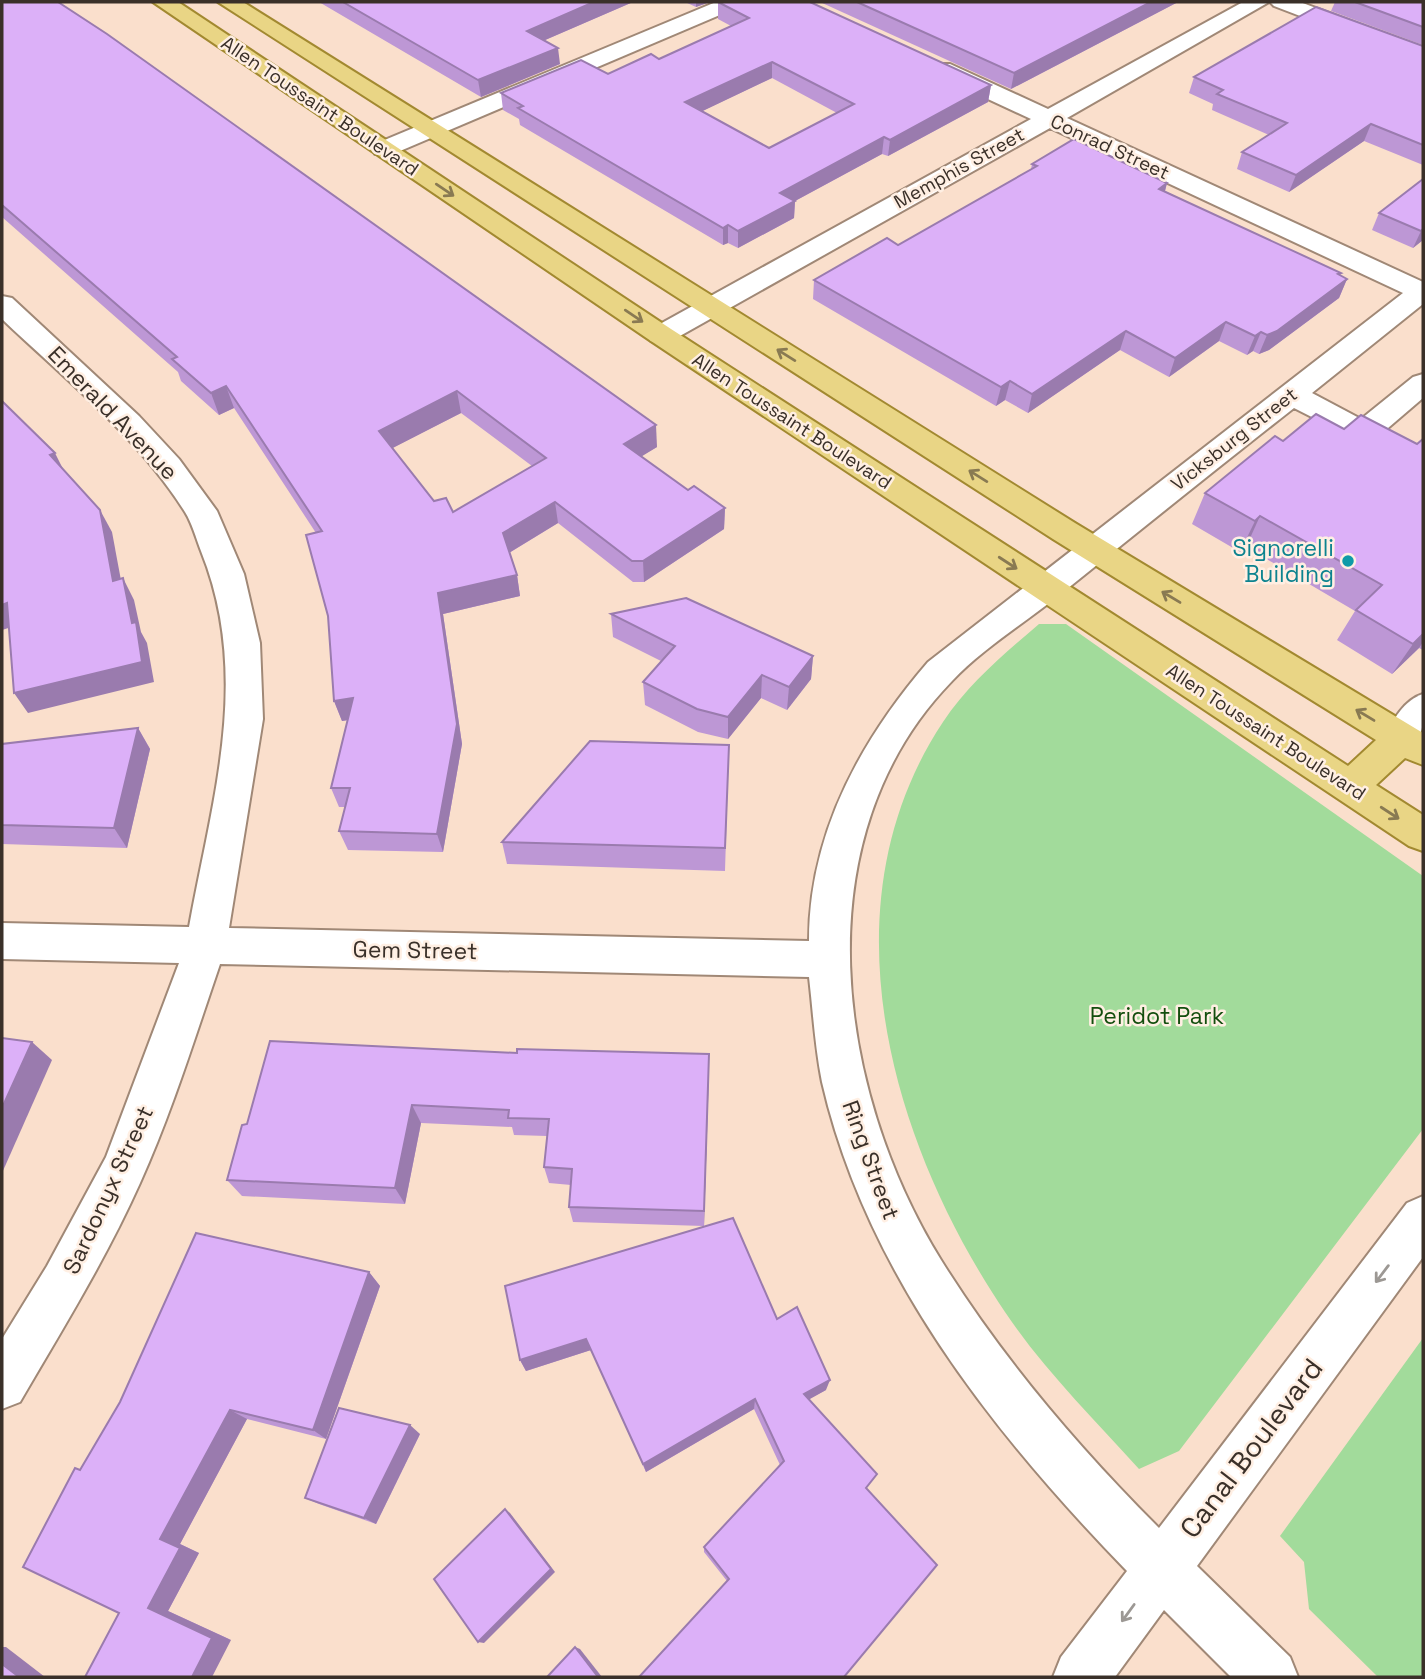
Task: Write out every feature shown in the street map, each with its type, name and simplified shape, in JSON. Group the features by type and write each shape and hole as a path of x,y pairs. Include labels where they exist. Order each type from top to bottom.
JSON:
{"main road":[{"name":"Allen Toussaint Boulevard","path":"229,2 1095,550 1413,745"},
{"name":"Allen Toussaint Boulevard","path":"173,3 661,335 1423,835"},
{"path":"830,446 880,414"},
{"path":"1350,787 1413,745"}],"street":[{"path":"384,149 734,2"},
{"name":"Memphis Street","path":"661,335 1258,2"},
{"path":"1281,2 1423,56"},
{"name":"Conrad Street","path":"923,60 1423,291"},
{"name":"Vicksburg Street","path":"1046,588 1423,291"},
{"name":"Emerald Avenue","path":"2,303 83,379 168,466 201,510 227,575 243,643 245,719 206,945"},
{"path":"1291,394 1363,433 1423,383"},
{"name":"Ring Street","path":"1046,588 940,671 893,727 858,794 842,845 830,915 828,959 830,1007 850,1108 886,1205 919,1272 995,1383 1042,1439 1161,1568 1269,1677"},
{"path":"1413,745 1423,708"},
{"name":"Gem Street","path":"2,941 828,959"},
{"name":"Sardonyx Street","path":"2,1384 64,1283 123,1170 206,945"},
{"name":"Canal Boulevard","path":"1081,1677 1423,1219"}],"green space":[{"name":"Peridot Park","path":"1039,624 1066,624 1423,876 1423,1129 1179,1451 1139,1469 1069,1393 1020,1333 965,1246 930,1174 903,1100 886,1023 879,945 885,868 906,793 943,722 964,694"},
{"path":"1423,1338 1423,1677 1378,1677 1309,1609 1304,1562 1280,1536"}],"building":[{"path":"2,2 58,2 107,34 656,425 624,444 688,490 694,486 725,508 643,561 632,561 555,502 503,533 517,575 438,593 457,724 437,834 339,831 350,788 331,788 353,698 334,701 328,616 306,535 322,531 226,386 211,393 172,359 177,357 2,205","holes":["457,391 546,458 453,512 446,498 434,501 379,431"]},
{"path":"343,2 594,2 527,31 558,48 478,80"},
{"path":"718,2 810,2 991,85 890,140 884,137 780,193 795,201 738,231 728,225 723,228 518,108 523,106 501,93 581,60 608,74 651,54 659,59 749,18","holes":["772,62 854,104 769,148 685,102"]},
{"path":"857,2 1151,2 1014,73"},
{"path":"1355,2 1423,2 1423,27"},
{"path":"1316,7 1423,46 1423,145 1371,124 1296,175 1242,152 1287,123 1217,94 1223,90 1194,77"},
{"path":"1074,139 1167,183 1159,189 1341,273 1338,274 1347,279 1277,331 1267,335 1261,332 1255,336 1226,322 1175,358 1126,331 1032,394 1010,381 1001,387 814,280 887,238 898,245 1037,166 1032,164"},
{"path":"1423,179 1421,231 1379,213"},
{"path":"2,401 55,453 50,455 100,510 113,581 123,578 132,623 136,622 142,662 14,693 7,603 2,605"},
{"name":"Signorelli Building","path":"1316,414 1344,429 1361,415 1417,444 1423,439 1423,634 1413,644 1356,610 1382,585 1260,516 1255,521 1205,493 1275,436 1283,441"},
{"path":"686,598 813,656 789,687 762,675 728,717 697,709 643,682 675,646 611,614"},
{"path":"138,728 114,828 2,825 2,744"},
{"path":"590,741 729,745 725,848 502,842"},
{"path":"2,1038 32,1042 2,1108"},
{"path":"270,1041 517,1053 517,1049 709,1054 704,1211 569,1207 572,1169 544,1167 549,1119 508,1118 509,1110 412,1105 395,1188 227,1180 242,1125 247,1124"},
{"path":"733,1218 777,1319 797,1307 830,1380 804,1394 877,1474 866,1488 937,1565 844,1677 639,1677 729,1579 704,1547 784,1461 755,1399 643,1464 586,1339 520,1360 505,1286"},
{"path":"196,1233 369,1272 313,1430 230,1410 160,1539 180,1548 148,1608 212,1638 192,1677 85,1677 119,1613 23,1567 75,1468 80,1470 120,1402"},
{"path":"339,1408 410,1425 364,1518 305,1498"},
{"path":"505,1509 551,1569 478,1642 434,1579"},
{"path":"575,1647 598,1677 547,1677"},
{"path":"2,1664 19,1677 2,1677"}],"place":[{"name":"Signorelli Building","path":"1348,561"}]}
